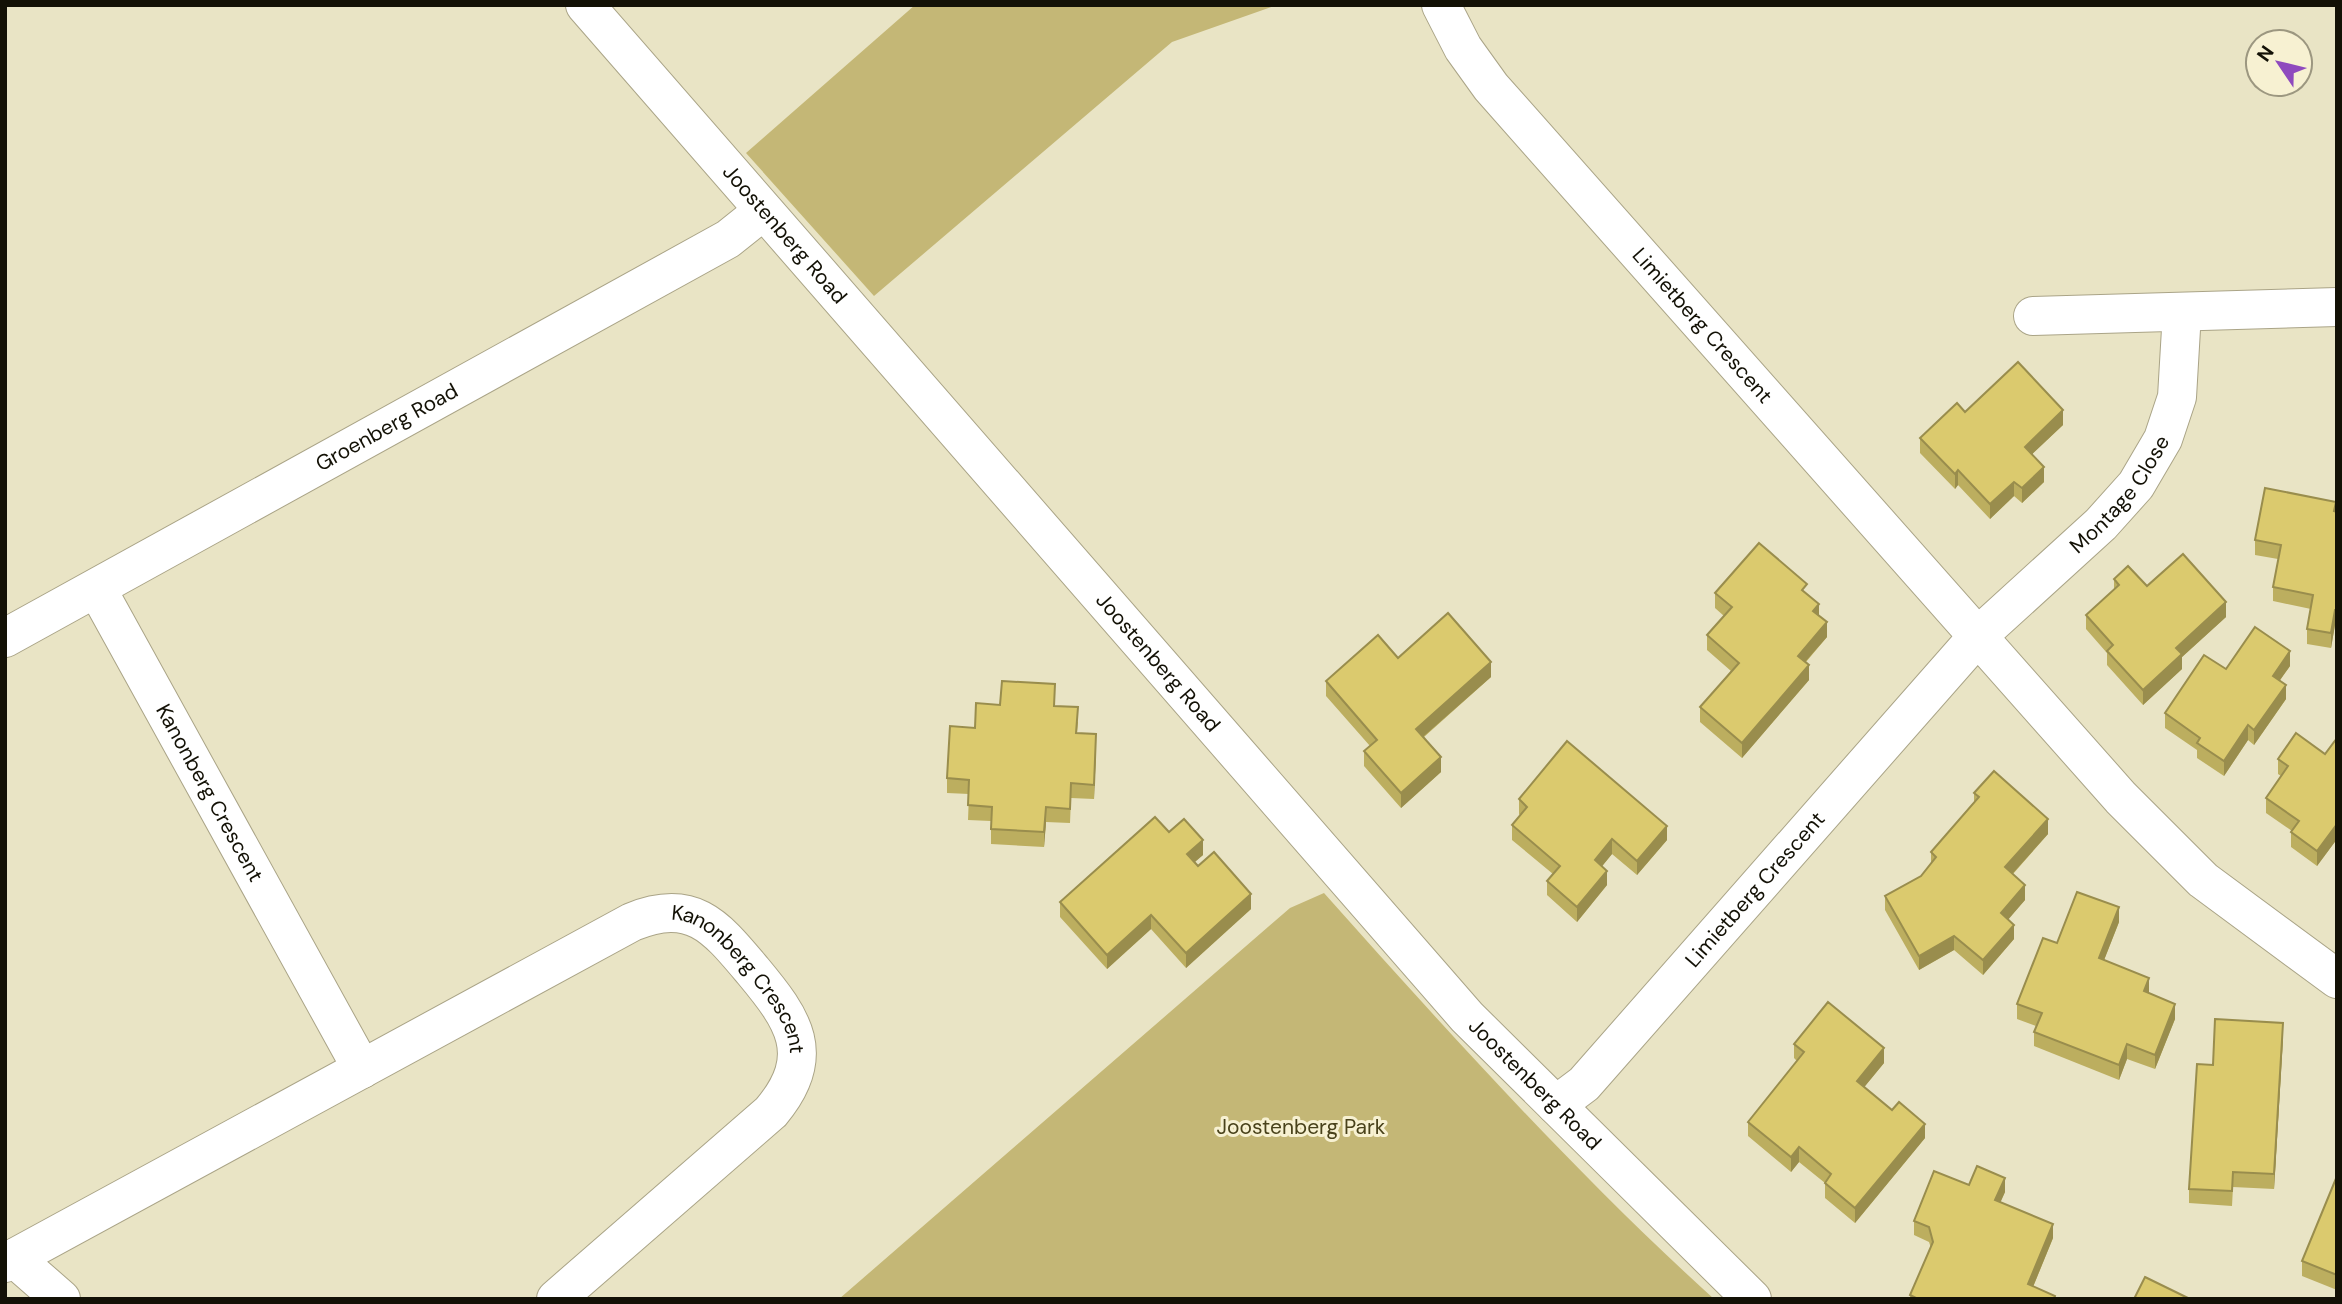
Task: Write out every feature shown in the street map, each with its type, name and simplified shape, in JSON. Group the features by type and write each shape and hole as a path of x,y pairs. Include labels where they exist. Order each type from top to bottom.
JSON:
{"street":[{"name":"Joostenberg Road","path":"584,5 1467,1017 1752,1299"},
{"name":"Limietberg Crescent","path":"1441,5 1463,48 1491,87 2169,849 2235,905 2337,979"},
{"name":"Groenberg Road","path":"5,638 728,239 762,211"},
{"path":"2033,316 2337,307"},
{"name":"Montage Close","path":"1978,636 2101,524 2136,485 2163,439 2177,397 2182,312"},
{"name":"Kanonberg Crescent","path":"97,589 362,1069"},
{"name":"Limietberg Crescent","path":"1556,1105 1584,1084 1978,636"},
{"name":"Kanonberg Crescent","path":"61,1299 10,1260 651,914 689,914 704,920 727,940 786,1011 796,1048 791,1083 771,1112 556,1299"}],"green space":[{"path":"915,5 1277,5 1172,42 874,296 746,153"},
{"name":"Joostenberg Park","path":"1324,893 1562,1152 1714,1299 839,1299 1290,908"}],"building":[{"path":"2018,362 2063,410 2025,447 2044,467 2022,488 2014,482 1990,504 1958,470 1955,474 1920,438 1957,403 1965,412"},
{"path":"2265,488 2336,502 2337,610 2331,633 2307,629 2313,595 2273,587 2281,545 2255,540"},
{"path":"1759,543 1807,584 1802,590 1819,604 1813,611 1827,622 1798,656 1809,665 1742,743 1700,707 1739,663 1707,635 1732,607 1715,593"},
{"path":"2183,554 2226,602 2176,648 2182,654 2143,690 2107,651 2113,645 2086,615 2119,585 2114,579 2128,566 2147,586"},
{"path":"1448,613 1491,662 1416,729 1441,757 1401,793 1364,751 1377,740 1326,681 1378,635 1398,658"},
{"path":"2255,627 2290,651 2273,676 2286,685 2254,730 2248,725 2224,761 2197,743 2200,738 2165,713 2204,655 2226,669"},
{"path":"1002,681 1055,684 1054,706 1078,707 1076,733 1096,734 1094,785 1071,783 1070,809 1046,807 1044,832 991,829 992,807 968,805 969,780 947,778 950,726 975,728 976,703 1000,705"},
{"path":"2296,733 2325,754 2337,738 2337,824 2317,851 2291,832 2299,821 2266,798 2288,766 2278,759"},
{"path":"1567,741 1667,826 1637,861 1612,839 1595,860 1607,871 1577,907 1547,881 1560,866 1512,825 1527,807 1519,799"},
{"path":"1994,771 2048,819 2005,867 2025,885 2001,913 2014,925 1983,960 1954,936 1919,956 1885,896 1921,876 1936,857 1931,852 1979,797 1974,793"},
{"path":"1155,817 1169,832 1184,819 1203,840 1187,854 1198,866 1214,852 1251,894 1186,953 1151,915 1107,955 1060,902"},
{"path":"2077,892 2119,907 2099,958 2149,978 2144,991 2175,1004 2155,1055 2127,1044 2119,1065 2034,1032 2042,1013 2017,1004 2043,938 2057,943"},
{"path":"1828,1002 1884,1048 1857,1081 1892,1110 1899,1102 1925,1124 1855,1208 1825,1183 1831,1174 1799,1147 1791,1157 1748,1122 1804,1052 1794,1044"},
{"path":"2215,1019 2283,1023 2274,1174 2233,1172 2232,1191 2189,1189 2197,1064 2213,1065"},
{"path":"1977,1166 2005,1178 1995,1200 2053,1224 2028,1284 2055,1296 2054,1299 1918,1299 1910,1295 1933,1242 1929,1227 1914,1221 1934,1171 1969,1185"},
{"path":"2337,1176 2337,1275 2302,1261"},
{"path":"2145,1277 2190,1299 2134,1299"}]}
